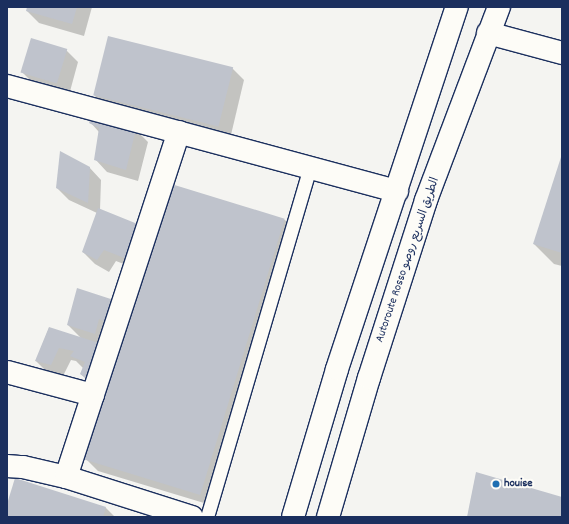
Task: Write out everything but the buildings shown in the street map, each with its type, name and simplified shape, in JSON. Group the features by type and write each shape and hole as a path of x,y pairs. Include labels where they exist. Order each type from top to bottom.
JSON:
{"main road":[{"path":"293,517 337,369 457,7"},
{"name":"Autoroute Rosso الطريق السريع روصو","path":"328,517 369,378 426,200 499,7"},
{"path":"488,33 562,53"},
{"path":"7,86 310,166 396,191"},
{"path":"66,477 179,132"},
{"path":"7,372 93,395"},
{"path":"7,466 23,467 66,477 192,517"}],"lane":[{"path":"207,517 310,166"}],"place":[{"name":"houise","path":"496,484"}]}
